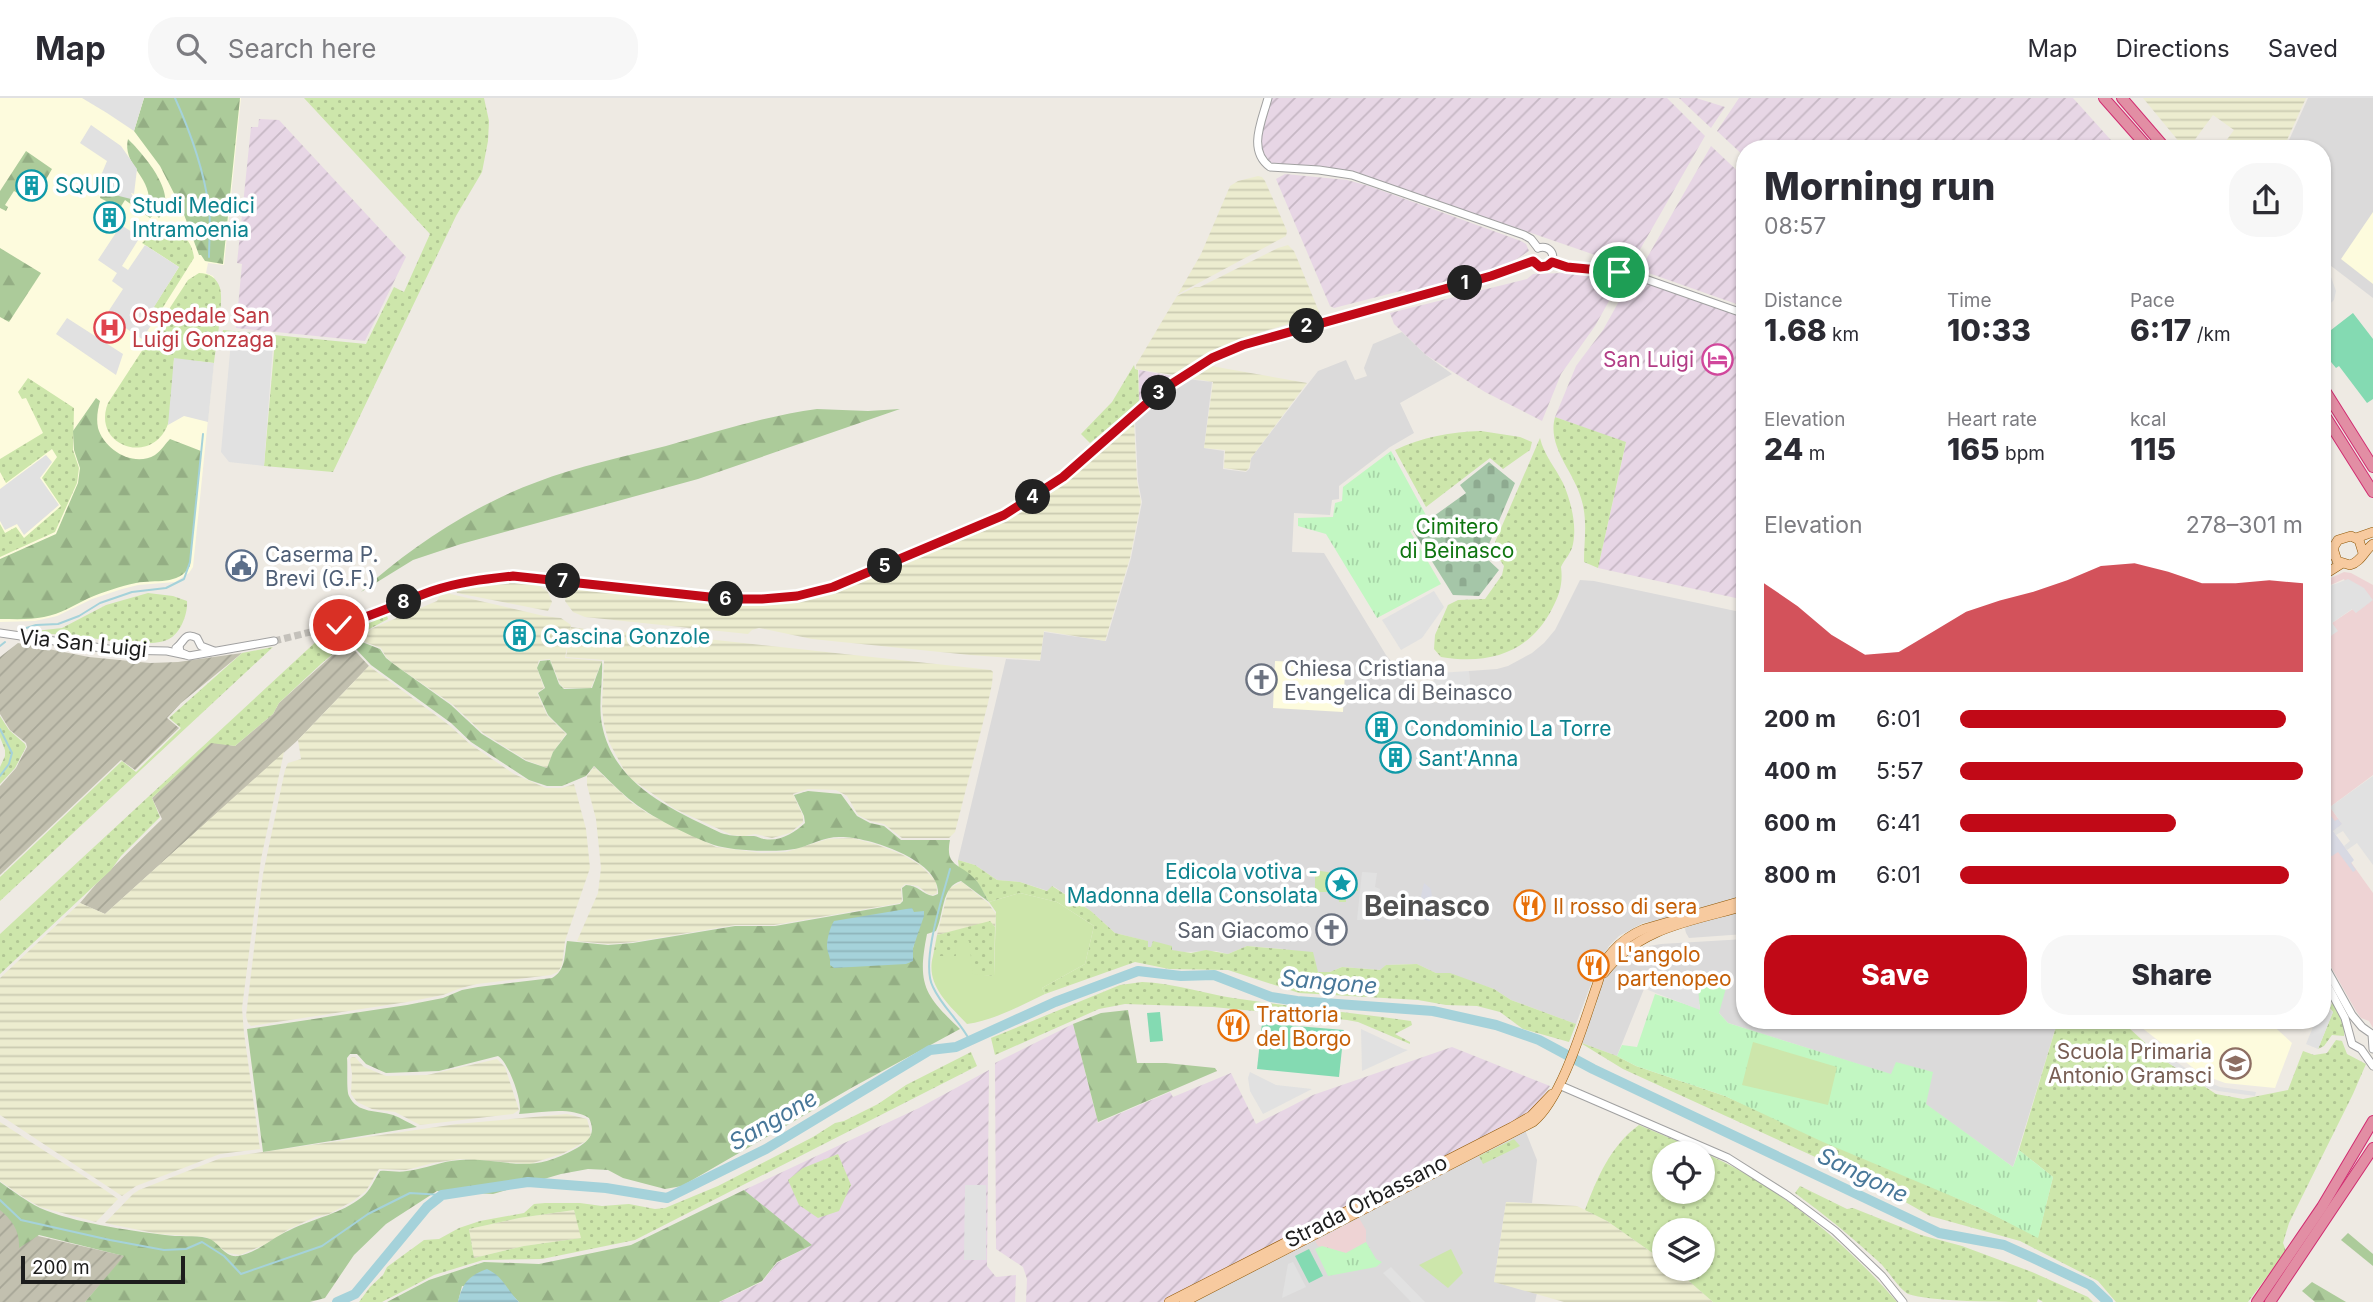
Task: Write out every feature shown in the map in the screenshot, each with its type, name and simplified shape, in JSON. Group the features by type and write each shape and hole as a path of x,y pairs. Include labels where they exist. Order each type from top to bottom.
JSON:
{"highway":[{"path":"2104,98 2141,140"},
{"path":"2122,98 2158,140"},
{"path":"2331,401 2373,467"},
{"path":"2331,425 2373,492"},
{"path":"2351,432 2373,454"},
{"path":"2257,1302 2322,1207 2372,1123"},
{"path":"2270,1302 2373,1148"}],"main road":[{"path":"2356,538 2373,531"},
{"path":"2341,564 2333,552 2338,540 2347,536 2356,538 2362,544 2363,553"},
{"path":"2331,570 2341,564 2355,564 2373,544"},
{"path":"1559,1084 1601,969 1612,951 1633,935 1658,925 1736,903"},
{"path":"1597,984 1618,957 1649,934 1736,909"},
{"name":"Strada Orbassano","path":"1169,1302 1512,1127 1531,1116 1559,1084"},
{"name":"Strada Orbassano","path":"1184,1302 1527,1126 1545,1111 1559,1084"}],"street":[{"path":"1268,98 1257,145 1263,162 1274,169 1319,170 1363,178 1524,235 1538,248"},
{"path":"1552,262 1553,256 1545,247 1538,248 1533,253 1533,261 1542,267 1552,262 1567,267 1631,274 1736,311"},
{"path":"339,625 374,615 432,591 468,582 513,576 728,599 797,596 833,587 1004,515 1063,477 1162,390 1212,358 1271,336 1491,276 1533,261"},
{"name":"Via San Luigi","path":"0,633 115,650 167,651 186,655 274,641"},
{"name":"Via San Luigi","path":"167,651 179,646 184,637 191,636 197,638 201,646 218,652"},
{"path":"179,646 180,652 186,655"},
{"path":"198,654 201,646"},
{"path":"2331,977 2352,1015 2371,1034 2372,1046 2361,1049"},
{"path":"2331,990 2354,1046 2361,1049 2373,1066"},
{"path":"2351,1036 2355,1030 2362,1027"},
{"path":"1559,1084 1728,1158 1768,1183 1835,1231 1882,1276 1903,1302"}],"shaded area":[{"name":"Ospedale San Luigi Gonzaga","path":"0,98 241,98 224,265 208,263 206,273 213,276 221,291 193,567 175,582 122,589 92,599 57,616 35,621 0,622"},
{"path":"82,98 144,98 134,131"},
{"path":"1271,98 1667,98 1705,136 1630,267 1371,178 1349,172 1270,165 1262,154 1260,139"},
{"path":"1679,98 1696,98 1725,107 1711,128"},
{"path":"1739,98 2073,98 2111,140 1736,140 1736,149 1717,131"},
{"path":"2308,98 2373,98 2373,298 2331,266 2331,140 2289,140"},
{"path":"259,119 279,120 406,257 365,341 236,328 242,264 237,263 251,127 258,127"},
{"path":"91,125 121,146 137,169 134,194 131,193 135,200 95,190 107,161 80,143"},
{"path":"1711,146 1736,170 1736,304 1640,270"},
{"path":"1285,174 1347,180 1369,186 1521,241 1529,251 1490,272 1334,308 1330,306 1276,179"},
{"path":"2373,212 2373,284 2341,259"},
{"path":"121,225 140,237 122,266 128,270 145,245 179,267 154,307 160,312 142,339 106,315 123,289 112,281 117,273 98,260"},
{"path":"1533,274 1623,276 1595,326 1561,374 1542,421 1485,392 1426,355 1394,324 1390,313 1527,279"},
{"path":"2331,277 2336,291 2331,303"},
{"path":"1632,278 1736,314 1736,598 1598,568 1626,443 1555,417 1576,366 1603,330"},
{"path":"67,318 123,354 116,375 56,334"},
{"path":"1402,332 1426,355 1452,374 1400,403 1414,433 1390,447 1339,486 1339,499 1332,500 1330,515 1294,513 1292,552 1324,553 1386,655 1416,691 1419,702 1465,703 1470,699 1469,671 1508,666 1532,653 1555,630 1580,580 1736,611 1736,900 1643,923 1619,936 1599,963 1576,1024 1511,1000 1494,989 1444,973 1436,973 1417,964 1386,965 1381,970 1342,967 1330,972 1318,972 1294,951 1283,949 1247,946 1228,954 1147,947 1147,941 1115,933 1091,911 1053,886 1048,891 1020,882 997,880 975,865 958,860 1006,659 1040,661 1044,632 1106,641 1131,558 1142,502 1138,481 1135,420 1145,409 1187,379 1212,382 1204,448 1224,451 1223,469 1246,472 1250,468 1251,458 1318,371 1346,360 1355,380 1367,376 1364,368 1373,344"},
{"path":"231,341 273,345 264,466 229,462 221,452"},
{"path":"174,358 214,363 208,422 184,416 168,425"},
{"path":"1139,370 1172,376 1139,401"},
{"path":"46,455 52,462 40,478 59,505 24,535 17,524 5,530 0,521 0,489"},
{"path":"2344,572 2351,573 2373,585 2373,775 2331,806 2331,635 2337,631 2332,623 2353,609 2356,613 2344,579 2331,585 2331,578"},
{"path":"2348,579 2364,588 2373,600 2356,613 2352,609 2332,623 2338,631 2331,636 2331,586"},
{"path":"1434,591 1444,607 1422,638 1401,650 1382,620"},
{"path":"347,642 369,666 298,740 105,914 80,903 162,819 152,798 211,742 235,746 273,714 279,703"},
{"path":"18,643 89,657 150,663 242,653 181,703 167,718 179,728 135,770 121,760 0,875 0,786 16,768 27,747 26,743 10,730 0,714 0,657"},
{"path":"1275,661 1337,664 1336,671 1345,671 1343,712 1273,708"},
{"path":"1469,671 1470,695 1432,693 1434,677 1439,673"},
{"path":"2373,776 2373,865 2357,843 2347,850 2344,846 2350,841 2343,831 2336,835 2333,831 2342,824 2331,806"},
{"path":"2331,808 2342,824 2331,832"},
{"path":"2331,816 2342,824 2333,831 2354,860 2351,863 2356,870 2353,872 2338,852 2332,856"},
{"path":"2331,834 2373,893 2373,1028 2369,1021 2361,1018 2331,967"},
{"path":"1362,872 1377,873 1375,887 1380,889 1375,913 1357,920"},
{"path":"1424,883 1431,889 1432,897 1437,899 1430,921 1416,918"},
{"path":"1736,911 1736,935 1689,938 1685,929 1687,925"},
{"path":"1736,940 1736,1026 1728,1023 1719,1013 1651,982 1643,983 1644,989 1617,1056 1579,1042 1600,985 1609,970 1637,948"},
{"path":"1686,977 1688,981 1697,981 1700,1010 1648,990 1651,982"},
{"path":"1073,1024 1098,1123 1170,1092 1173,1097 1231,1073 1256,1124 1313,1095 1452,1047 1550,1086 1535,1108 1522,1118 1163,1302 1026,1302 1027,1279 1023,1267 996,1249 995,1063"},
{"path":"1361,1029 1404,1049 1408,1050 1362,1071"},
{"path":"1747,1029 2055,1029 2013,1167 1925,1104 1932,1072 1892,1075"},
{"name":"Scuola Primaria Antonio Gramsci","path":"2144,1029 2277,1029 2292,1043 2275,1088 2225,1083 2201,1074"},
{"path":"2312,1029 2326,1029 2318,1049 2306,1044"},
{"path":"2154,1049 2200,1078 2220,1087 2256,1092 2255,1096 2208,1088 2170,1064"},
{"path":"989,1070 987,1266 996,1277 1016,1275 1015,1302 720,1302 762,1282 777,1263 811,1245 744,1190 919,1108"},
{"path":"1250,1072 1276,1085 1312,1089 1263,1114 1250,1091"},
{"path":"1525,1130 1537,1160 1532,1203 1506,1202 1494,1282 1537,1293 1535,1302 1191,1302"},
{"path":"965,1185 986,1185 986,1260 964,1260"},
{"path":"0,1205 38,1236 125,1256 85,1302 0,1302"},
{"path":"1359,1218 1366,1230 1366,1242 1346,1253 1318,1246 1315,1241"},
{"path":"1293,1262 1306,1287 1282,1298 1288,1264"},
{"path":"1391,1267 1425,1302 1411,1302 1383,1273"}],"green space":[{"path":"144,98 240,98 223,264 205,261 199,255 182,209 160,166 134,131"},
{"path":"304,98 484,98 489,121 482,172 456,216 333,472 264,466 275,340 222,335 223,330 366,344 394,287 404,292 430,234"},
{"path":"2143,98 2306,98 2287,140 2227,140 2234,130 2213,115 2195,140 2178,140"},
{"path":"128,139 151,166 163,188 164,209 159,218 155,214 150,218 125,200 120,208 100,198 102,191 149,201 145,184 129,156"},
{"path":"26,151 52,169 33,202 14,191 5,205 8,207 6,211 0,208 0,191"},
{"path":"1258,176 1265,181 1287,231 1286,236 1178,294 1201,254 1230,186"},
{"path":"163,230 184,237 191,246 194,258 160,312 153,308 179,267 142,243 153,233"},
{"path":"1288,245 1294,251 1320,314 1249,336 1174,375 1136,369 1177,296"},
{"path":"0,248 41,273 9,322 0,317"},
{"path":"199,273 212,277 220,288 214,363 174,359 168,424 160,437 149,445 138,448 126,446 115,440 108,430 105,418 108,403 188,280"},
{"path":"2353,313 2373,339 2373,399 2367,403 2339,366 2336,368 2331,362 2331,330"},
{"path":"1134,365 1138,370 1139,402 1090,443 1081,434 1112,402"},
{"path":"1211,366 1307,383 1251,458 1246,471 1224,468 1225,450 1204,448 1213,382 1190,378"},
{"path":"28,378 74,408 73,450 79,468 77,483 55,532 0,557 0,524 5,533 16,527 24,538 61,506 42,478 57,457 52,449 6,483 0,472 0,459 43,433 26,398 22,399 18,392"},
{"path":"96,398 100,401 97,421 101,436 120,454 129,458 146,458 155,455 170,439 201,451 190,566 179,577 118,587 50,616 0,619 0,559 56,534 78,483 80,468 74,450 73,431"},
{"path":"817,409 900,409 698,479 461,544 413,560 361,592 422,543 513,491 584,466 760,420"},
{"path":"1555,417 1626,442 1598,568 1584,562 1583,506 1558,448 1553,428"},
{"path":"1134,422 1137,481 1141,502 1130,558 1105,641 1044,631 1040,660 970,655 812,639 759,628 748,634 585,617 573,612 565,601 567,589 573,585 734,604 778,604 820,596 989,529 1010,518 1059,487"},
{"path":"1481,431 1520,437 1532,442 1530,450 1503,469 1490,458 1426,507 1395,450 1437,436"},
{"path":"1540,438 1566,490 1574,523 1574,540 1561,567 1561,583 1555,604 1543,624 1519,646 1491,657 1441,657 1434,649 1435,635 1448,605 1458,600 1485,599 1502,575 1504,566 1496,554 1495,542"},
{"path":"1391,451 1427,517 1410,531 1441,584 1377,618 1326,534 1298,526 1298,518 1333,517 1335,503 1342,501 1343,487"},
{"name":"Cimitero di Beinasco","path":"1489,462 1515,483 1484,556 1499,570 1479,596 1453,595 1413,531 1466,493 1460,485"},
{"path":"522,581 538,585 548,592 552,602 548,611 457,593 456,590 477,584"},
{"name":"Cascina Gonzole","path":"442,592 561,618 571,625 565,658 602,661 591,688 564,688 550,659 539,660 537,668 544,688 537,693 547,715 566,734 553,752 547,768 526,760 483,733 452,704 395,665 381,648 362,641 354,648 351,644 373,628 437,601"},
{"path":"148,593 187,601 183,622 169,639 138,643 34,633 62,628 106,605"},
{"path":"387,616 388,619 351,639 322,663 279,703 273,714 235,746 211,743 152,798 160,817 121,856 111,870 0,974 0,934 321,637"},
{"path":"571,627 606,632 652,633 991,670 992,684 988,703 955,832 949,838 902,838 884,824 858,815 847,796 836,790 808,789 793,794 803,822 790,833 772,838 755,834 732,835 675,809 631,779 624,770 609,742 604,725 604,660 566,657"},
{"path":"362,642 380,649 386,658 451,705 482,734 526,761 547,768 553,752 567,734 548,715 538,693 545,688 537,668 540,661 550,660 559,684 564,689 592,688 602,661 602,725 619,764 647,792 721,833 770,840 786,836 805,823 794,795 808,791 841,794 857,816 884,826 901,840 950,840 951,859 975,879 989,902 961,881 955,884 946,895 936,931 927,934 923,965 926,988 938,1007 960,1029 853,1087 682,1186 665,1189 623,1178 608,1170 588,1169 493,1194 437,1191 386,1224 354,1255 325,1298 310,1302 85,1302 124,1256 39,1235 19,1248 14,1226 0,1210 0,1182 35,1205 54,1213 118,1228 170,1236 207,1238 225,1252 238,1256 252,1252 290,1230 354,1203 368,1191 380,1171 403,1172 460,1160 531,1164 577,1148 592,1132 589,1118 573,1112 519,1114 514,1083 498,1056 439,1071 386,1073 366,1064 357,1054 350,1054 347,1058 348,1089 353,1102 362,1109 393,1115 417,1127 263,1152 247,1029 407,1005 478,987 552,978 562,967 567,941 608,945 735,926 775,926 900,904 903,901 902,888 906,885 914,886 929,895 938,894 936,882 928,871 915,861 900,852 867,841 834,837 799,848 769,851 722,847 692,836 638,806 594,766 586,776 562,786 547,786 529,780 471,742 451,723 371,665 355,648","holes":["917,933 913,961 831,960 827,943 830,937"]},
{"path":"273,647 0,901 0,877 122,761 136,772 181,728 169,718 242,653"},
{"path":"369,666 449,725 470,744 514,774 546,788 562,788 574,784 586,829 590,868 565,941 562,965 558,972 551,975 477,984 443,995 407,1002 251,1026 246,1016 263,874 285,770 288,763 301,759 298,740"},
{"path":"0,716 9,730 26,747 15,768 0,784 0,767 5,750 0,737"},
{"path":"284,752 261,859 242,1008 260,1149 220,1154 136,1186 122,1196 0,1115 0,978 80,903 105,914"},
{"path":"594,767 631,802 647,813 716,847 761,853 786,852 828,839 852,838 878,845 920,865 936,881 937,893 928,894 918,886 905,884 901,888 900,903 826,916 774,925 735,925 633,942 608,944 577,941 598,893 601,868 596,819 587,785 587,776"},
{"path":"958,860 975,865 997,880 1020,882 1047,891 1052,886 1091,911 1115,933 1148,941 1148,947 1151,947 1153,941 1172,946 1172,950 1191,953 1206,950 1228,954 1247,946 1313,952 1318,972 1330,972 1342,967 1380,970 1386,965 1417,964 1436,973 1450,973 1494,989 1511,1000 1576,1024 1569,1042 1523,1029 1500,1012 1477,1006 1299,993 1228,970 1169,969 1135,962 1045,994 1042,988 1085,964 1094,926 1057,902 1020,893 989,902 976,880 959,869"},
{"path":"1315,870 1357,877 1358,891 1346,891 1346,902 1339,902 1338,892 1315,892"},
{"path":"962,882 988,903 996,914 995,927 990,922 937,935 949,888"},
{"path":"1020,893 1057,902 1094,926 1085,964 1042,988 1045,994 997,1016 967,1024 946,1002 935,985 931,966 933,956 956,956 955,943 969,941 973,974 994,976 996,912 989,902"},
{"path":"990,921 995,927 994,976 973,975 956,956 933,956 937,935"},
{"path":"1697,981 1710,981 1710,985 1726,988 1719,1013 1728,1023 1736,1026 1736,1029 1747,1029 1891,1074 1896,1062 1933,1072 1926,1104 2013,1167 2019,1150 2053,1177 2038,1238 1980,1208 1823,1142 1725,1096 1636,1066 1617,1056 1622,1045 1637,1047 1655,994 1700,1009"},
{"path":"1142,982 1233,998 1411,1021 1412,1025 1395,1034 1410,1044 1347,1020 1213,1007 1125,1004 1099,1009 995,1055 991,1038 1120,985"},
{"path":"2333,1001 2344,1027 2344,1036 2332,1035 2324,1046 2318,1049 2326,1029 2331,1029"},
{"path":"1128,1010 1137,1063 1166,1063 1215,1068 1217,1071 1098,1122 1073,1024 1101,1013"},
{"path":"1160,1012 1163,1041 1150,1042 1147,1013"},
{"path":"1262,1023 1344,1030 1339,1077 1257,1069"},
{"path":"2055,1029 2130,1029 2164,1060 2216,1094 2243,1099 2288,1090 2303,1051 2314,1055 2327,1053 2336,1040 2342,1041 2347,1054 2366,1064 2289,1223 2283,1243 2286,1251 2248,1302 2116,1302 2098,1281 2020,1241 1930,1216 1870,1182 1623,1069 1579,1042 1636,1066 1725,1096 1980,1208 2038,1237 2053,1177 2019,1150"},
{"path":"1753,1042 1837,1067 1828,1105 1742,1085"},
{"path":"971,1052 977,1066 635,1240 542,1259 483,1260 434,1275 382,1302 359,1302 387,1267 424,1240 439,1239 480,1221 524,1213 534,1204 629,1204 665,1208 718,1186 835,1123 878,1104 906,1085","holes":["574,1210 581,1238 524,1246 474,1258 469,1229"]},
{"path":"352,1057 364,1067 386,1076 427,1075 497,1059 505,1067 519,1110 513,1114 420,1125 395,1112 372,1109 357,1102 351,1094"},
{"path":"567,1114 587,1119 591,1134 588,1140 564,1153 530,1164 460,1159 406,1170 379,1169 366,1191 353,1201 329,1214 315,1217 289,1229 266,1244 240,1255 228,1253 206,1237 159,1234 105,1223 139,1190 221,1158 457,1124"},
{"path":"0,1122 118,1199 96,1222 40,1207 23,1197 0,1181"},
{"path":"1639,1125 1676,1141 1652,1141 1652,1204 1715,1204 1715,1158 1760,1182 1823,1228 1897,1302 1713,1302 1689,1281 1715,1281 1715,1218 1652,1218 1652,1253 1607,1221 1585,1210 1606,1163 1620,1142"},
{"path":"1514,1139 1520,1146 1483,1164 1479,1156"},
{"path":"838,1154 851,1185 839,1211 818,1218 799,1205 788,1180 803,1168"},
{"path":"1800,1186 1847,1209 1853,1208 1921,1235 1962,1246 2032,1272 2088,1297 2093,1302 2043,1302 2038,1299 2037,1302 1970,1301 1933,1299 1908,1294 1869,1253 1795,1193"},
{"path":"744,1190 812,1245 777,1262 762,1281 719,1302 519,1302 511,1294 462,1286 458,1302 387,1302 429,1280 484,1262 539,1264 631,1245"},
{"path":"1506,1202 1577,1206 1607,1221 1652,1253 1652,1281 1689,1281 1713,1302 1564,1302 1494,1282"},
{"path":"574,1210 582,1238 524,1246 474,1258 469,1229"},
{"path":"2348,1233 2373,1254 2373,1266 2341,1240"},
{"path":"1366,1242 1376,1259 1382,1262 1376,1267 1328,1276 1315,1249 1322,1246 1346,1253"},
{"path":"1309,1249 1323,1276 1309,1283 1295,1256"},
{"path":"1451,1249 1463,1273 1448,1288 1419,1265"},
{"path":"2312,1282 2346,1302 2315,1302 2302,1291"}],"water":[{"path":"912,908 914,912 924,911 913,948 913,961 906,964 834,968 830,965 827,943 834,921"},
{"path":"487,1269 501,1280 519,1302 458,1302 467,1281"}],"waterway":[{"path":"175,98 196,152 207,194 210,220 209,257"},
{"path":"23,629 36,625 58,624 79,616 100,603 132,592 166,588 184,579 190,562 203,434"},
{"path":"0,646 5,642"},
{"path":"0,729 12,753 9,764 0,776"},
{"path":"950,869 934,929 929,962 930,976 937,994 970,1041"},
{"name":"Sangone","path":"337,1302 355,1294 427,1207 442,1195 528,1182 606,1188 667,1198 766,1149 930,1050 956,1047 1055,1002 1138,971 1181,976 1214,975 1271,997 1433,1011 1496,1025 1539,1040 1593,1069 1939,1233 2004,1245 2033,1258 2090,1285 2108,1302"},
{"path":"0,1200 21,1220 110,1240 164,1250 186,1249 202,1242 224,1256 241,1274 322,1246 368,1214 410,1193 442,1195"}],"tunnel":[{"path":"274,641 339,625"}],"place":[{"name":"SQUID","path":"32,185"},
{"name":"Studi Medici Intramoenia","path":"109,217"},
{"name":"Ospedale San Luigi Gonzaga","path":"109,327"},
{"name":"San Luigi","path":"1717,359"},
{"name":"Caserma P. Brevi (G.F.)","path":"242,566"},
{"name":"Cascina Gonzole","path":"520,636"},
{"name":"Chiesa Cristiana Evangelica di Beinasco","path":"1261,680"},
{"name":"Condominio La Torre","path":"1381,728"},
{"name":"Sant'Anna","path":"1395,758"},
{"name":"Edicola votiva - Madonna della Consolata","path":"1341,883"},
{"name":"Il rosso di sera","path":"1530,906"},
{"name":"San Giacomo","path":"1332,930"},
{"name":"L'angolo partenopeo","path":"1594,966"},
{"name":"Trattoria del Borgo","path":"1233,1026"},
{"name":"Scuola Primaria Antonio Gramsci","path":"2235,1063"}],"district":[{"name":"Beinasco","path":"1427,906"}],"route":[{"path":"339,625 374,615 455,584 513,576 728,599 797,596 833,587 1004,515 1063,477 1162,390 1212,358 1243,345 1491,276 1533,261 1540,267 1552,262 1567,267 1619,272"}]}
